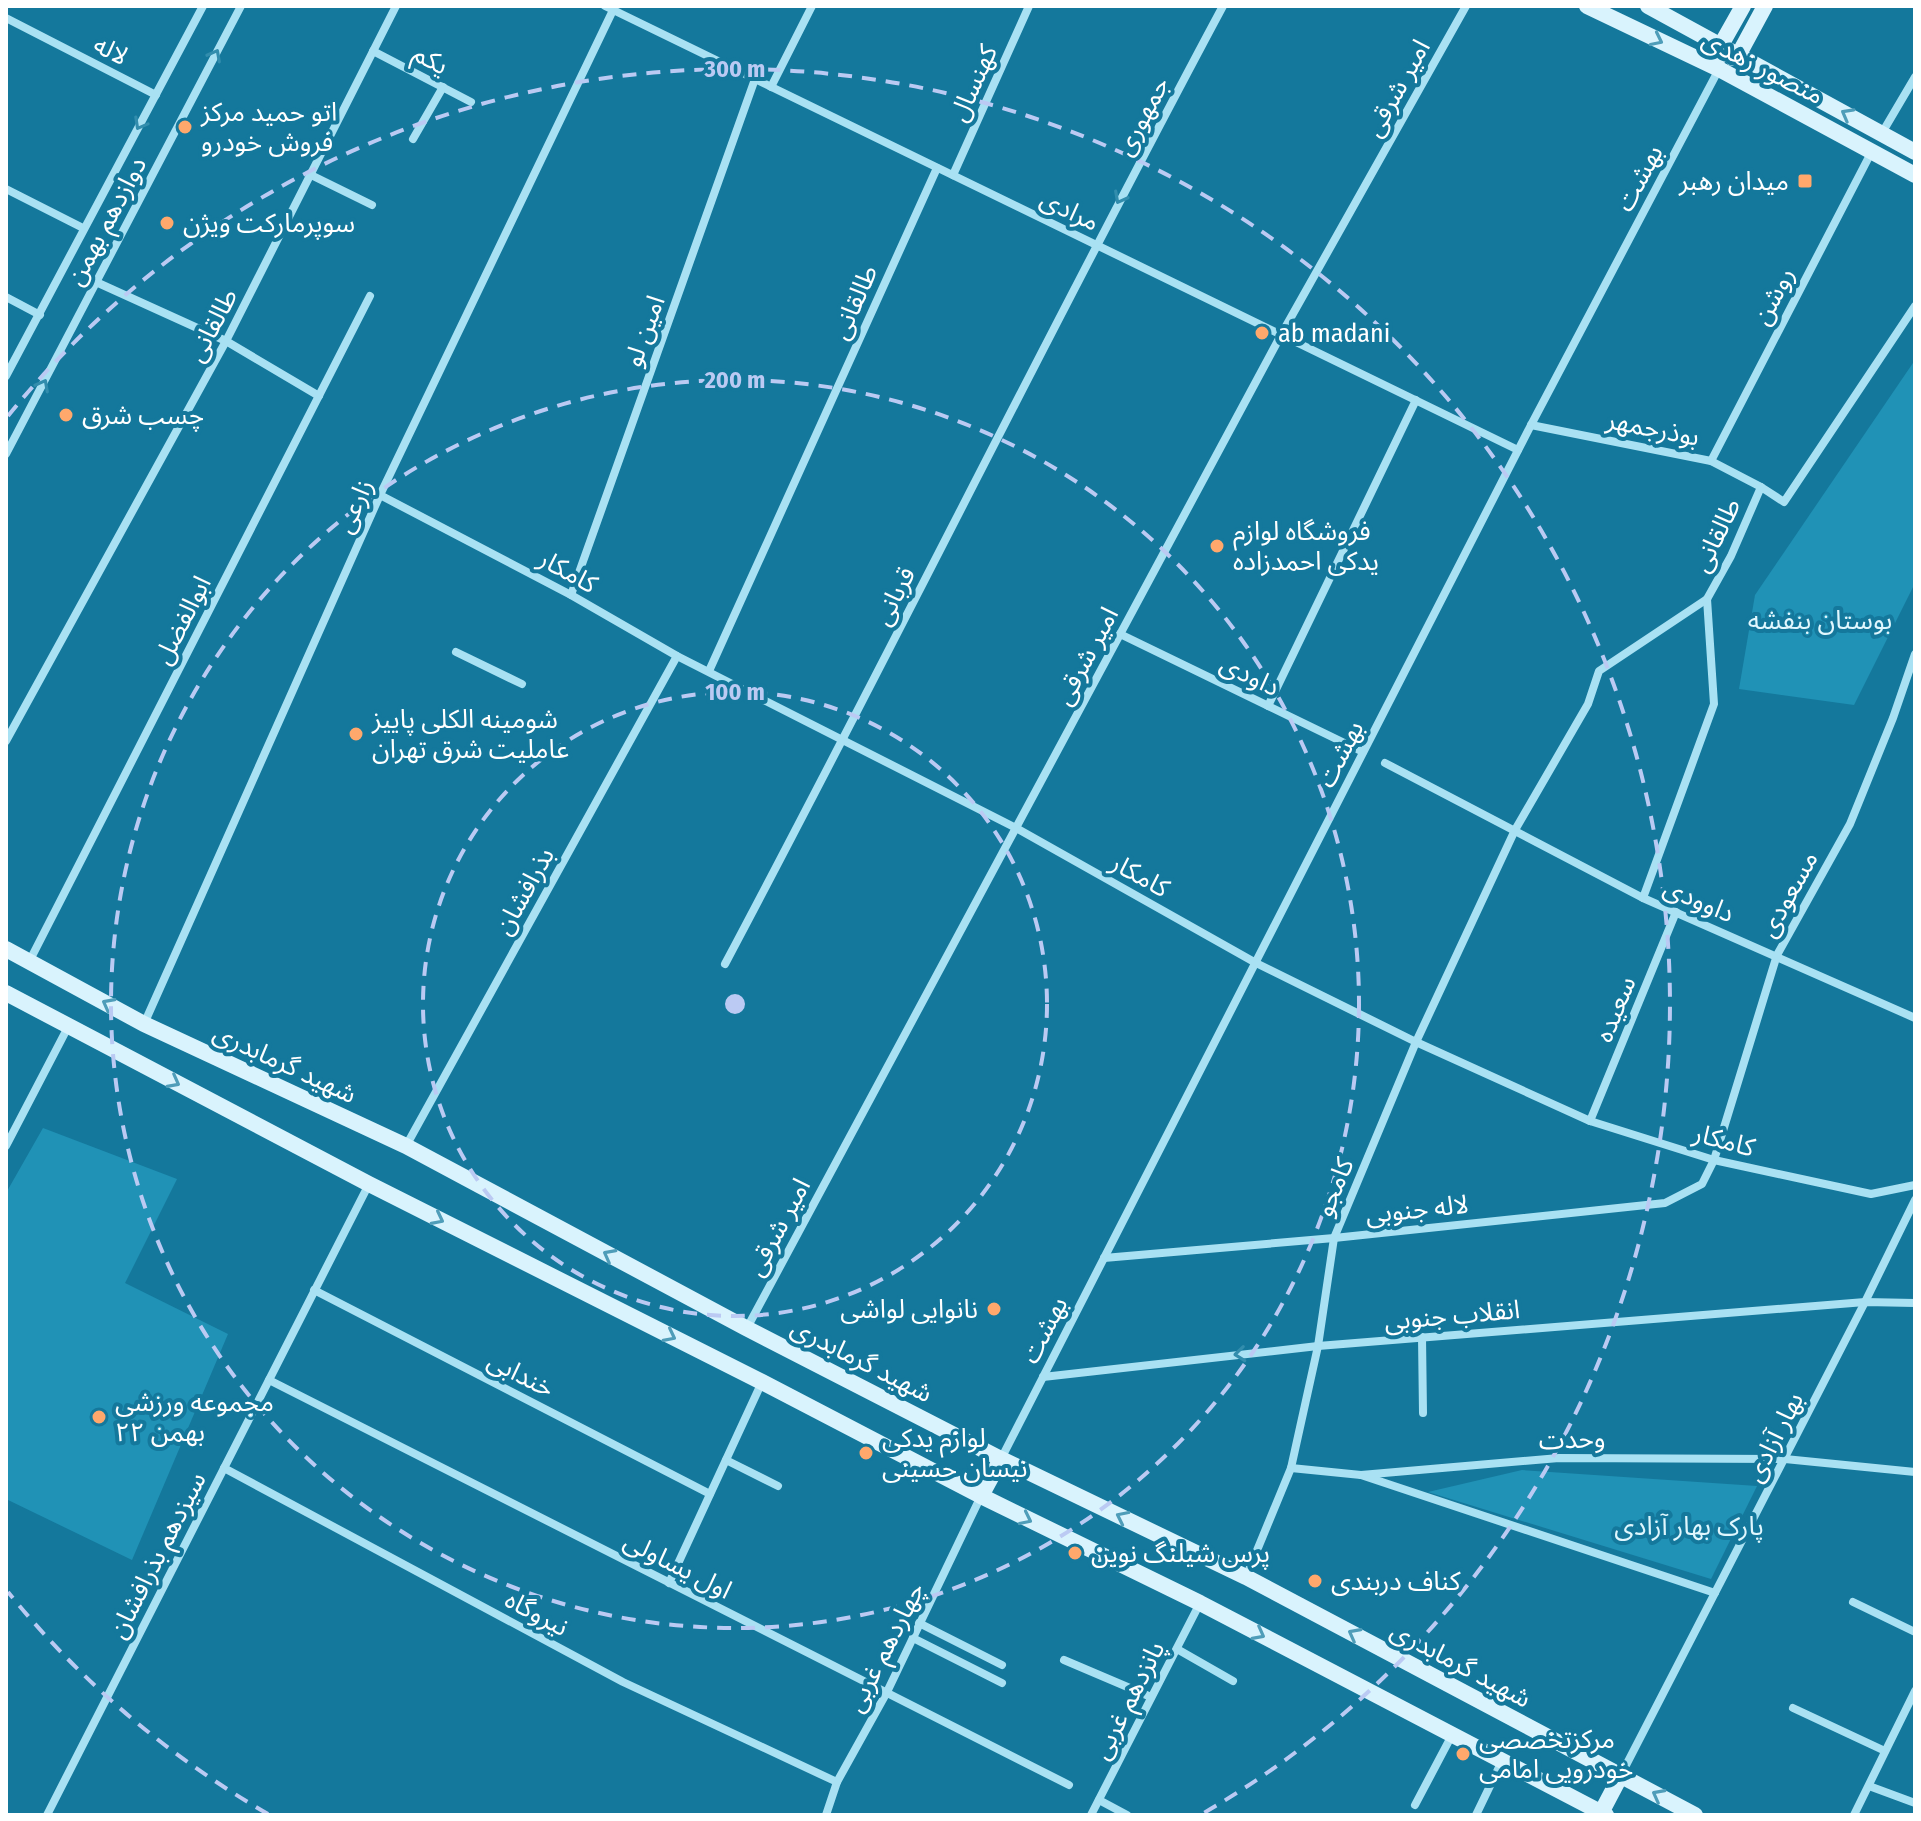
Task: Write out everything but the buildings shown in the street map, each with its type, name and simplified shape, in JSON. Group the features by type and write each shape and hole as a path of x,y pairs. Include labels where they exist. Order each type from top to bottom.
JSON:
{"main road":[{"name":"منصور زهدی","path":"1587,6 1719,69 1915,175"},
{"name":"منصور زهدی","path":"1648,6 1915,152"},
{"path":"1719,69 1721,45 1743,6"},
{"path":"1719,69 1739,54 1765,6"},
{"name":"شهید گرمابدری","path":"6,949 144,1024 406,1146 746,1328 1001,1459 1246,1577 1695,1815"},
{"path":"6,993 369,1184 981,1496 1200,1603 1602,1814 1621,1775"},
{"path":"981,1496 1001,1459"}],"street":[{"name":"دوازدهم بهمن","path":"6,376 203,6"},
{"name":"دوازدهم بهمن","path":"6,454 241,6"},
{"name":"طالقانی","path":"6,741 226,341 396,6"},
{"path":"771,87 812,6"},
{"name":"کهنسال","path":"953,175 1029,6"},
{"name":"جمهوری","path":"1095,245 1223,6"},
{"name":"امیر شرقی","path":"746,1328 1281,335 1466,6"},
{"name":"مرادی","path":"611,7 1518,450"},
{"name":"زارعی","path":"144,1024 380,495 611,7"},
{"name":"لاله","path":"6,18 156,95"},
{"name":"یکم","path":"373,51 471,102"},
{"name":"بهشت","path":"1001,1459 1518,450 1719,69"},
{"path":"1882,133 1915,77"},
{"name":"امین لو","path":"571,595 755,79"},
{"path":"413,139 443,87"},
{"name":"روشن","path":"1711,461 1872,151"},
{"name":"طالقانی","path":"709,671 937,168"},
{"path":"311,175 372,205"},
{"path":"6,189 83,228"},
{"name":"قربانی","path":"725,964 844,739 1095,245"},
{"path":"96,282 226,341 319,396"},
{"name":"ابوالفضل","path":"29,962 370,296"},
{"path":"6,297 40,315"},
{"name":"طالقانی","path":"1643,898 1714,704 1707,599 1731,556 1761,487 1784,502 1915,306"},
{"path":"1268,706 1416,400"},
{"name":"بوذرجمهر","path":"1531,425 1711,461 1761,487"},
{"name":"کامکار","path":"380,495 571,595 677,656 1016,828 1256,963 1416,1042 1590,1121 1714,1160 1871,1194 1915,1185"},
{"path":"1515,830 1588,704 1599,671 1707,599"},
{"name":"داودی","path":"1120,634 1363,752"},
{"path":"456,652 522,684"},
{"name":"مسعودی","path":"1714,1160 1777,955 1850,824 1915,654"},
{"name":"بذرافشان","path":"406,1146 677,656"},
{"name":"داوودی","path":"1385,763 1643,898 1915,1018"},
{"name":"کامجو","path":"1246,1577 1291,1468 1318,1346 1334,1238 1416,1042 1515,830"},
{"name":"سعیده","path":"1590,1121 1676,912"},
{"path":"6,1146 68,1027"},
{"name":"لاله جنوبی","path":"1104,1258 1334,1238 1665,1203 1702,1184 1714,1160"},
{"name":"سیزدهم بذرافشان","path":"47,1815 369,1184"},
{"name":"بهار آزادی","path":"1621,1775 1915,1200"},
{"name":"خندابی","path":"314,1290 710,1494"},
{"name":"انقلاب جنوبی","path":"1043,1377 1422,1337 1865,1302 1915,1303"},
{"path":"1422,1337 1423,1413"},
{"name":"اول یساولی","path":"269,1380 1069,1785"},
{"path":"669,1583 762,1382"},
{"name":"وحدت","path":"1291,1468 1361,1475 1559,1458 1785,1459 1915,1472"},
{"path":"726,1460 778,1486"},
{"name":"نیروگاه","path":"224,1468 623,1682 837,1782"},
{"name":"وحدت","path":"1361,1475 1715,1593"},
{"name":"چهاردهم غربی","path":"826,1815 837,1782 887,1692 981,1496"},
{"path":"1853,1602 1915,1632"},
{"name":"پانزدهم غربی","path":"1091,1815 1200,1603"},
{"path":"919,1623 1002,1665"},
{"path":"913,1638 1002,1683"},
{"path":"1177,1649 1233,1681"},
{"path":"1064,1660 1151,1697"},
{"path":"1854,1815 1915,1691"},
{"path":"1793,1708 1885,1751"},
{"path":"1415,1805 1452,1735"},
{"path":"1476,1815 1502,1761"},
{"path":"1869,1786 1915,1803"},
{"path":"1099,1800 1127,1815"}],"green space":[{"name":"بوستان بنفشه","path":"1915,360 1915,583 1854,705 1739,689 1755,595"},
{"name":"مجموعه ورزشی ۲۲ بهمن","path":"43,1128 177,1179 125,1283 228,1334 132,1560 6,1499 6,1193"},
{"name":"پارک بهار آزادی","path":"1522,1470 1757,1486 1711,1579 1428,1492"}],"place":[{"name":"اتو حمید مرکز فروش خودرو","path":"185,127"},
{"name":"میدان رهبر","path":"1805,181"},
{"name":"سوپرمارکت ویژن","path":"167,223"},
{"name":"ab madani","path":"1262,333"},
{"name":"چسب شرق","path":"66,415"},
{"name":"فروشگاه لوازم یدکی احمدزاده","path":"1217,546"},
{"name":"شومینه الکلی پاییز عاملیت شرق تهران","path":"356,734"},
{"name":"نانوایی لواشی","path":"994,1309"},
{"name":"مجموعه ورزشی ۲۲ بهمن","path":"99,1417"},
{"name":"لوازم یدکی نیسان حسینی","path":"866,1453"},
{"name":"پرس شیلنگ نوین","path":"1075,1553"},
{"name":"کناف دربندی","path":"1315,1581"},
{"name":"مرکزتخصصی خودرویی امامی","path":"1463,1754"}]}
